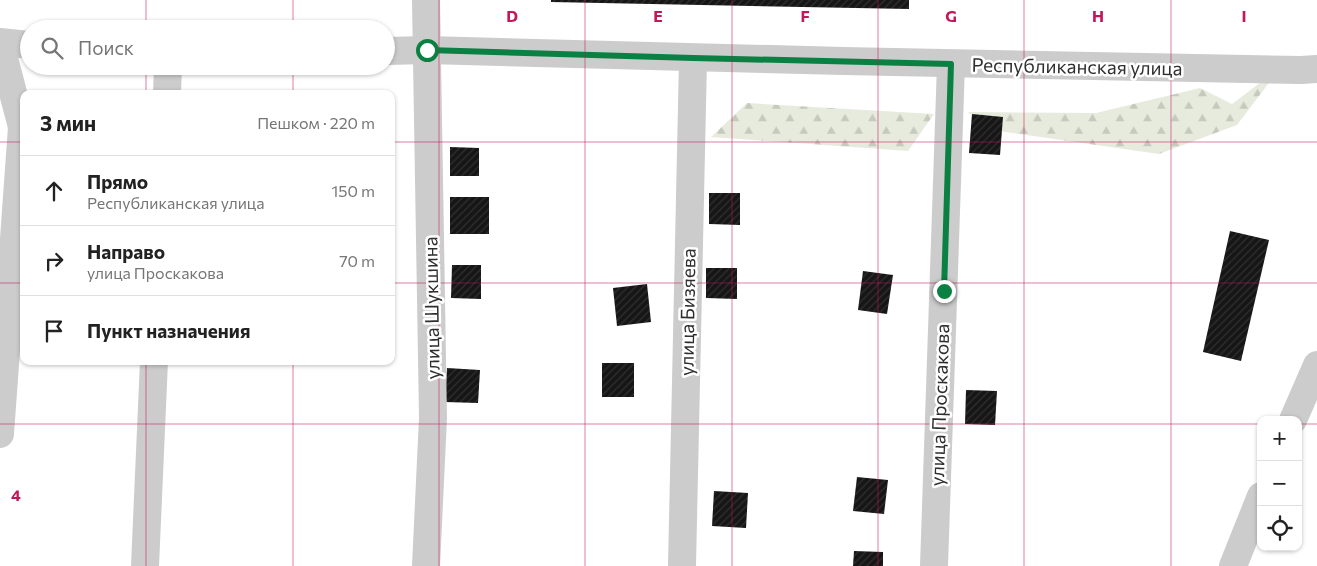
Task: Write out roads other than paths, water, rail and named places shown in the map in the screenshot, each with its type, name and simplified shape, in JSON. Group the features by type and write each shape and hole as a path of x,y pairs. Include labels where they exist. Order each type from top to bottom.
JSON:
{"street":[{"name":"улица Шукшина","path":"426,0 432,418 426,566"},
{"path":"20,43 0,42 20,118"},
{"name":"Республиканская улица","path":"395,51 427,50 951,64 1317,69"},
{"name":"улица Бизяева","path":"682,566 693,58"},
{"name":"улица Проскакова","path":"934,566 951,64"},
{"path":"166,90 167,75"},
{"path":"0,434 20,154"},
{"path":"145,566 154,365"},
{"path":"1295,416 1317,365"},
{"path":"1233,566 1257,506"}]}
